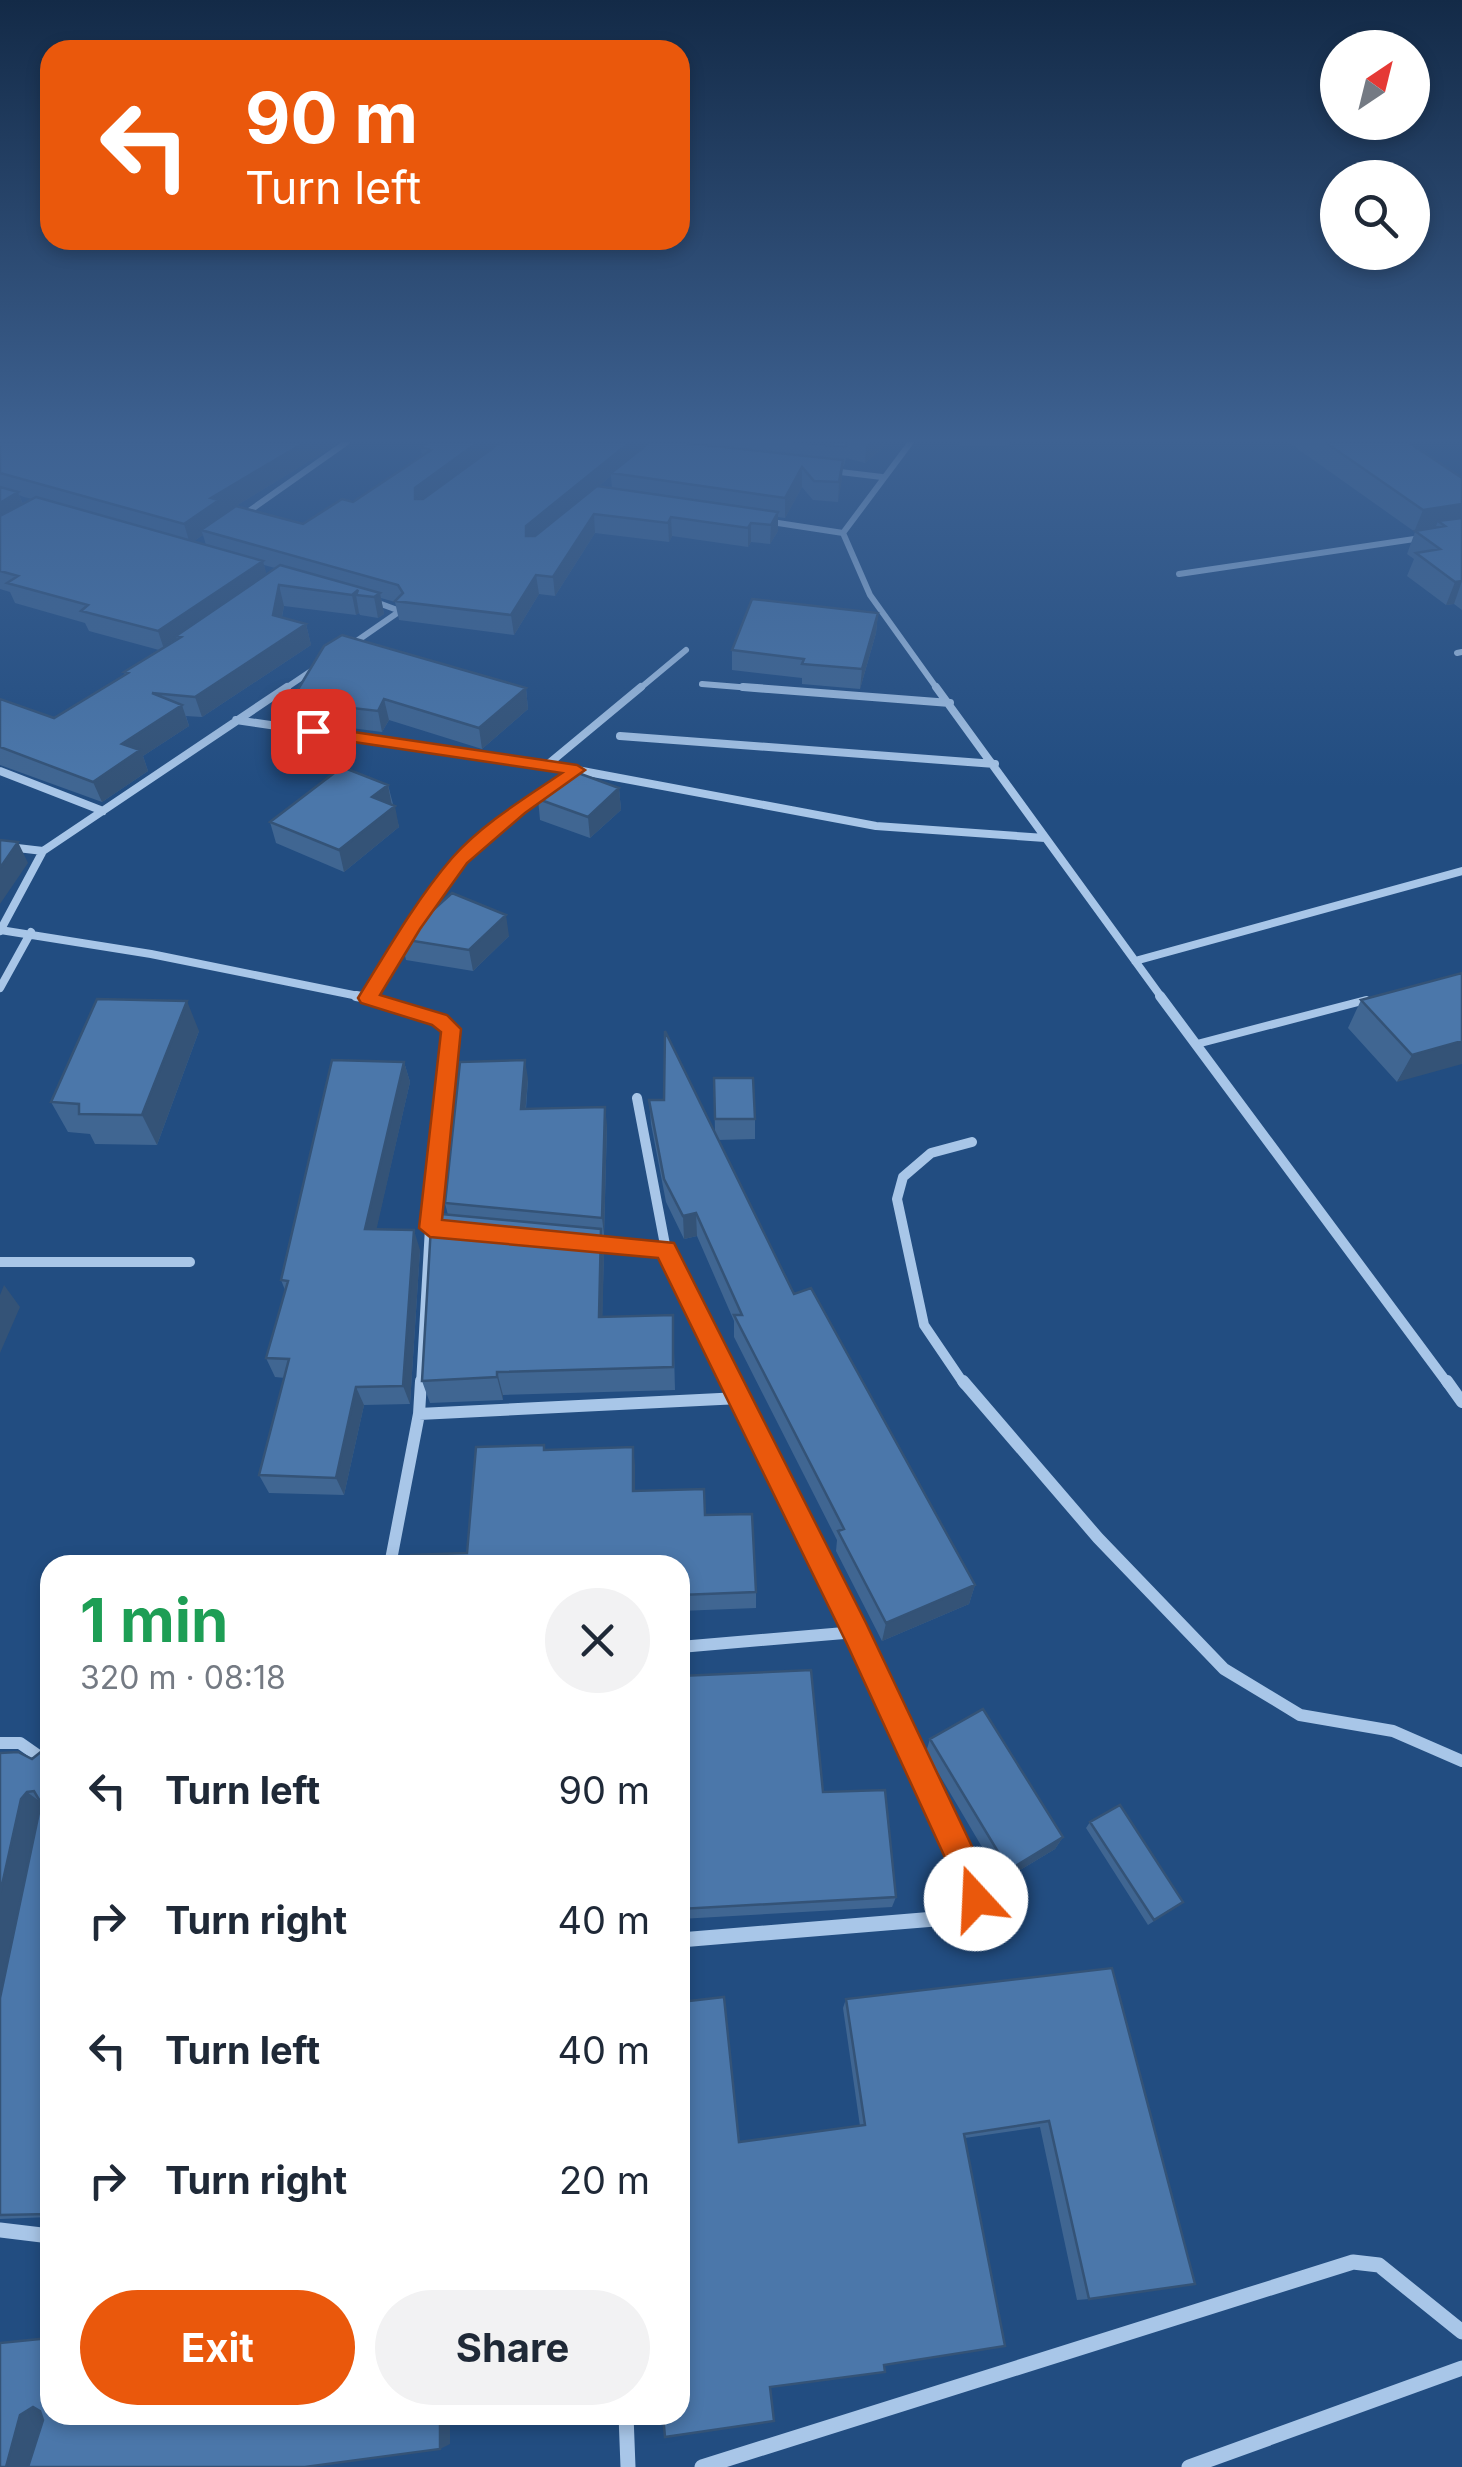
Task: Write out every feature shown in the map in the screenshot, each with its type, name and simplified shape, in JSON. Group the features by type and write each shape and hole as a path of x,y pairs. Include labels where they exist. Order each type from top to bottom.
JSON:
{"street":[{"path":"851,557 876,603 1045,838 1462,1402"},
{"path":"1179,574 1293,557"},
{"path":"346,648 400,611 356,597"},
{"path":"547,765 686,650"},
{"path":"330,658 44,851 0,931 32,932 368,998 440,1020 451,1029 430,1228 419,1414 392,1555"},
{"path":"702,684 950,704"},
{"path":"234,720 547,765 857,823 1045,838"},
{"path":"620,736 995,764"},
{"path":"368,998 412,926 460,859 519,809 577,770"},
{"path":"0,771 103,811"},
{"path":"0,846 44,851"},
{"path":"1135,961 1462,872"},
{"path":"0,988 32,932"},
{"path":"637,1098 666,1250 856,1632 975,1887 976,1899 947,1918 690,1939"},
{"path":"972,1142 931,1153 904,1178 897,1199 924,1325 968,1389 1098,1538 1224,1669 1300,1715 1394,1731 1462,1761"},
{"path":"430,1228 450,1230"},
{"path":"568,1240 666,1250"},
{"path":"0,1262 190,1262"},
{"path":"419,1414 740,1398"},
{"path":"690,1645 856,1632"},
{"path":"0,1743 20,1742 40,1757"},
{"path":"0,2230 40,2235"},
{"path":"702,2467 1352,2262 1379,2265 1462,2332"},
{"path":"1190,2467 1462,2368"},
{"path":"626,2425 628,2467"}],"lane":[{"path":"1196,1044 1367,1000"}],"building":[{"path":"0,557 249,557 263,561 158,631 81,611 88,605 7,583 18,576 0,571"},
{"path":"298,557 566,557 553,577 536,575 511,615 395,601 403,593 398,585"},
{"path":"1422,557 1462,557 1462,581 1455,582"},
{"path":"280,565 380,593 374,597 356,595 358,590 352,595 279,585 273,615 306,624 195,697 152,693 182,705 122,744 140,750 93,782 0,747 0,699 54,718 128,673 124,672 181,637 176,636"},
{"path":"752,599 878,613 862,669 802,664 804,659 732,650"},
{"path":"342,635 526,688 479,728 384,699 378,711 291,701 324,646"},
{"path":"342,767 388,785 372,797 395,806 339,850 270,822"},
{"path":"570,770 619,788 588,817 538,799"},
{"path":"0,840 18,842 0,868"},
{"path":"452,893 506,915 469,950 401,939"},
{"path":"1462,973 1462,1041 1412,1055 1361,1000"},
{"path":"97,999 187,1001 142,1115 79,1114 79,1104 51,1102"},
{"path":"665,1031 794,1294 811,1288 975,1585 886,1623 838,1531 844,1529 734,1315 742,1315 696,1213 683,1216 664,1179 649,1100 664,1100"},
{"path":"332,1060 404,1062 365,1229 414,1230 403,1386 356,1387 336,1478 259,1475 289,1359 266,1358 288,1281 281,1280"},
{"path":"525,1060 521,1109 605,1107 602,1218 445,1203 460,1062"},
{"path":"714,1078 753,1078 755,1119 715,1119"},
{"path":"441,1214 601,1229 599,1317 673,1315 673,1367 497,1372 497,1377 422,1381 431,1226 440,1226"},
{"path":"476,1447 633,1447 633,1491 704,1489 705,1515 752,1514 756,1592 690,1595 690,1555 411,1555 467,1553"},
{"path":"811,1670 823,1792 885,1790 896,1897 690,1908 690,1676"},
{"path":"983,1709 1063,1837 1009,1870 930,1739"},
{"path":"18,1752 32,1759 40,1753 40,1801 34,1791 21,1799 0,1894 0,1753"},
{"path":"1120,1805 1183,1902 1154,1920 1090,1822"},
{"path":"40,1808 40,2214 0,2215 0,1998"},
{"path":"1112,1968 1195,2284 1089,2299 1049,2121 964,2134 1005,2346 884,2365 885,2372 770,2387 774,2421 665,2437 664,2425 690,2425 690,2001 724,1997 739,2142 865,2125 846,1999"},
{"path":"40,2339 40,2411 33,2407 20,2415 6,2467 0,2467 0,2343"},
{"path":"41,2425 440,2425 440,2449 305,2467 28,2467"}],"route":[{"path":"313,731 577,770 519,809 460,859 412,926 368,998 440,1020 451,1029 430,1228 666,1250 856,1632 975,1887 976,1899"}]}
